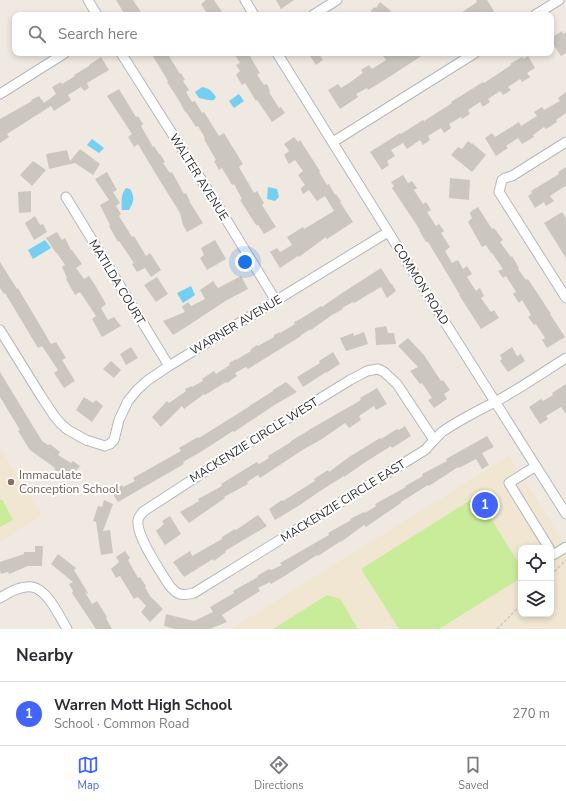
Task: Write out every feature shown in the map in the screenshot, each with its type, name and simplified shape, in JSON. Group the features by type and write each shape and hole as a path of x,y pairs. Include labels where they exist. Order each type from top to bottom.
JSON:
{"street":[{"path":"88,0 95,12"},
{"path":"244,0 252,12"},
{"path":"318,12 337,0"},
{"path":"540,12 559,0"},
{"path":"0,94 60,56"},
{"name":"WALTER AVENUE","path":"123,56 276,301"},
{"name":"COMMON ROAD","path":"279,56 566,514"},
{"path":"333,142 470,56"},
{"path":"566,142 512,176 502,180 499,192 566,298"},
{"name":"MATILDA COURT","path":"66,197 169,366"},
{"name":"WARNER AVENUE","path":"0,330 41,396 61,424 68,430 86,440 105,446 114,440 119,420 128,401 148,380 388,232"},
{"name":"MACKENZIE CIRCLE EAST","path":"186,595 202,589 425,450 441,433 481,408 509,394 566,358"},
{"name":"MACKENZIE CIRCLE WEST","path":"186,595 180,595 174,591 166,581 141,536 137,523 139,516 144,510 264,433 350,380 367,371 378,369 384,372 397,384 434,440"},
{"path":"536,466 509,483 547,545"},
{"path":"558,501 566,495"},
{"path":"554,554 566,547"},
{"path":"0,598 14,590 27,586 33,587 42,592 48,598 67,629"}],"path":[{"path":"554,572 566,560"},
{"path":"497,629 518,608"}],"shaded area":[{"name":"Immaculate Conception School","path":"0,448 42,515 0,542"},
{"path":"509,456 566,546 566,629 231,629"}],"green space":[{"path":"477,496 518,562 518,580 439,629 399,629 361,569"},
{"path":"2,499 13,520 0,527 0,500"},
{"path":"327,595 340,599 358,629 273,629"}],"water":[{"path":"202,87 212,91 216,97 214,100 199,98 195,92"},
{"path":"239,94 244,101 234,108 229,101"},
{"path":"92,139 104,148 99,153 87,145"},
{"path":"268,187 277,189 279,197 275,201 267,199"},
{"path":"126,188 130,189 132,192 133,202 129,210 122,210 122,198"},
{"path":"45,240 51,248 33,259 28,250"},
{"path":"191,286 195,295 183,303 177,293"}],"building":[{"path":"116,0 133,0 141,12 123,12"},
{"path":"206,0 214,0 222,12 206,12 201,4"},
{"path":"276,0 294,0 281,9"},
{"path":"476,0 487,0 494,11 462,12 477,2"},
{"path":"380,2 391,11 370,12 374,7 376,8"},
{"path":"562,31 563,34 566,32 566,53 561,56 554,46 554,36"},
{"path":"153,56 169,56 185,80 183,81 189,90 186,92 192,102 195,101 202,113 204,112 219,136 224,133 243,164 239,167 254,193 257,191 264,203 262,205 276,227 264,234 258,225 256,225 240,200 242,199 234,184 232,185 222,168 219,170 214,161 216,160 204,139 205,138 198,126 196,127 185,112 167,82 168,81"},
{"path":"236,56 250,56 260,73 257,75 264,85 267,84 270,91 269,92 279,108 281,107 285,113 272,122 257,100 256,101 245,83 242,85 236,75 240,71 236,65 240,63"},
{"path":"310,56 320,56 323,60 316,65"},
{"path":"383,56 421,56 368,90 367,88 356,94 358,97 340,109 328,90 338,84 341,88 363,73 361,70 369,65 372,69 386,60"},
{"path":"528,56 535,68 527,73 530,77 522,82 520,79 508,87 511,90 503,95 500,91 488,99 490,102 483,107 480,102 468,110 470,114 449,124 451,128 444,133 441,128 428,136 430,140 423,145 420,140 407,149 403,143 391,150 395,156 387,161 389,165 382,170 370,152 400,133 401,134 423,120 424,121 452,103 451,102 483,82 484,83 511,65 510,64 522,57 524,59"},
{"path":"101,57 109,70 87,83 89,88 84,91 81,87 68,95 71,100 54,111 51,106 7,134 9,137 0,143 0,119 39,96 44,103 56,94 52,87 61,82 62,84"},
{"path":"119,89 136,117 138,116 143,124 141,126 153,147 154,146 165,162 163,163 170,173 172,172 184,194 186,193 189,201 203,223 187,232 183,225 180,213 138,144 134,147 128,137 132,134 107,96"},
{"path":"566,92 566,113 556,120 557,122 546,129 544,127 533,135 534,137 522,144 518,138 506,146 508,148 496,156 485,138 492,133 495,137 519,122 521,126 537,116 534,112 542,107 544,110 560,101 558,98"},
{"path":"294,137 298,142 300,140 320,171 319,172 327,185 329,184 335,195 336,194 341,201 340,202 353,222 327,239 326,237 299,257 298,256 280,268 270,252 277,248 280,252 292,245 287,237 303,227 304,229 334,211 325,196 317,201 309,190 303,194 301,188 305,185 298,175 303,171 295,160 289,164 284,155 289,151 284,144"},
{"path":"468,141 486,155 472,172 451,155 458,147 462,149"},
{"path":"80,149 100,164 93,175 75,163 49,169 46,154 67,150 70,161"},
{"path":"33,161 46,170 32,186 20,175"},
{"path":"566,167 566,187 565,186 550,196 554,201 546,206 544,202 535,208 528,196 532,193 531,191 559,174 558,172"},
{"path":"107,172 117,190 113,192 120,203 116,206 121,214 119,216 132,237 134,236 146,256 150,253 161,270 151,277 145,268 137,272 132,264 134,263 119,241 118,242 109,226 110,225 100,205 109,200 95,179"},
{"path":"403,175 408,183 412,181 417,188 414,190 423,204 426,202 431,210 427,212 436,226 439,224 444,231 441,233 450,247 445,251 452,263 458,260 463,269 467,266 472,274 467,277 476,291 480,288 484,296 481,298 491,312 494,310 499,318 481,329 428,242 426,242 420,230 392,188 394,186 391,182"},
{"path":"450,178 470,180 469,200 449,198"},
{"path":"31,191 31,212 19,213 18,192"},
{"path":"478,207 492,229 494,228 503,240 500,242 511,257 512,256 519,268 518,269 526,280 528,279 565,337 547,348 542,340 545,338 536,324 534,325 528,317 531,315 522,300 519,303 513,294 516,292 506,276 503,278 498,271 503,269 486,245 482,247 468,222 472,218 470,212"},
{"path":"562,212 566,218 566,258 544,223"},
{"path":"35,216 40,225 43,224 47,232 34,240 25,223"},
{"path":"57,232 62,240 65,238 71,250 82,264 76,268 84,279 89,276 95,285 106,304 101,308 108,320 114,317 121,326 102,337 92,319 96,316 80,292 75,295 66,279 67,278 62,267 65,265 46,238"},
{"path":"215,240 226,259 207,270 200,258 204,255 201,248"},
{"path":"0,262 17,289 18,288 51,344 56,342 66,358 62,360 75,381 64,388 54,373 58,370 42,346 38,348 5,293 4,294 0,288"},
{"path":"381,268 396,291 387,298 381,287 354,303 353,302 342,308 343,309 311,330 248,369 246,367 235,373 237,376 227,383 226,382 205,395 204,394 184,409 182,406 161,427 152,417 167,401 169,403 186,391 185,389 203,381 202,379 214,371 216,374 230,365 229,363 251,351 250,350 257,345 258,346 274,337 274,335 295,324 294,322 321,306 322,307"},
{"path":"241,276 248,289 227,300 173,335 163,321 185,312 182,307 188,302 191,306 205,299 200,290 213,281 218,288"},
{"path":"157,277 168,294 156,302 144,285"},
{"path":"386,326 388,333 394,333 396,344 376,345 375,328"},
{"path":"364,332 368,344 346,351 340,338 353,333 354,336"},
{"path":"408,338 424,355 441,381 443,380 450,390 444,394 447,399 434,408 428,400 432,398 422,383 420,384 410,371 418,367 398,346"},
{"path":"131,347 138,358 126,365 120,354"},
{"path":"512,347 517,356 521,354 525,361 508,372 500,361 502,359 500,355"},
{"path":"333,352 340,364 303,387 297,377 320,363 319,361"},
{"path":"111,361 121,370 114,378 103,369"},
{"path":"0,372 42,441 48,445 50,444 60,452 58,455 71,463 73,461 80,466 68,481 54,469 55,468 30,450 18,431 20,430 0,397"},
{"path":"286,382 297,392 183,462 184,464 118,502 109,488 116,484 119,487 122,485 123,487 135,481 133,478 181,451 179,448 198,437 199,438"},
{"path":"566,384 566,414 561,407 546,416 548,419 540,424 529,407 541,399 543,401 553,395 552,393"},
{"path":"377,388 387,404 376,410 374,406 359,416 361,420 349,428 345,423 260,478 258,475 247,482 248,484 224,497 225,498 189,523 180,512 199,501 198,499 222,486 221,484 257,462 259,464 269,458 268,456 291,441 361,400 360,398"},
{"path":"84,397 93,403 96,400 103,406 92,422 76,410"},
{"path":"405,426 411,436 392,448 391,446 275,520 269,509 380,438 381,439"},
{"path":"487,436 494,447 482,453 489,465 482,469 476,459 459,468 458,467 401,502 366,527 364,525 341,542 318,556 317,555 271,584 270,582 258,588 260,591 222,615 227,622 210,629 175,629 164,626 166,614 194,621 213,612 210,607 234,593 233,591 269,569 271,570 282,565 280,563 329,535 328,533 351,520 350,519 364,512 365,513 376,506 375,504 423,476 422,474 447,461 446,459"},
{"path":"104,500 113,504 103,531 110,530 113,553 101,555 96,522 93,521 98,506 102,507"},
{"path":"258,515 267,526 225,551 226,552 214,561 213,559 184,577 173,562 190,551 192,556 222,539 222,537 235,529 236,530"},
{"path":"170,516 181,534 165,545 156,531 164,524 162,521"},
{"path":"35,546 43,546 42,566 28,566 9,574 8,572 1,574 0,562 24,554 24,552 35,552"},
{"path":"125,551 130,558 128,560 138,578 140,577 150,596 163,609 150,622 141,612 146,606 138,597 134,599 120,576 116,578 111,569 119,562 116,557"},
{"path":"58,554 76,568 74,570 88,593 85,592 92,604 97,601 107,617 106,618 112,629 96,629 72,593 73,591 69,584 73,582 51,564"}],"place":[{"name":"Immaculate Conception School","path":"11,482"},
{"name":"Warren Mott High School","path":"485,505"}]}
